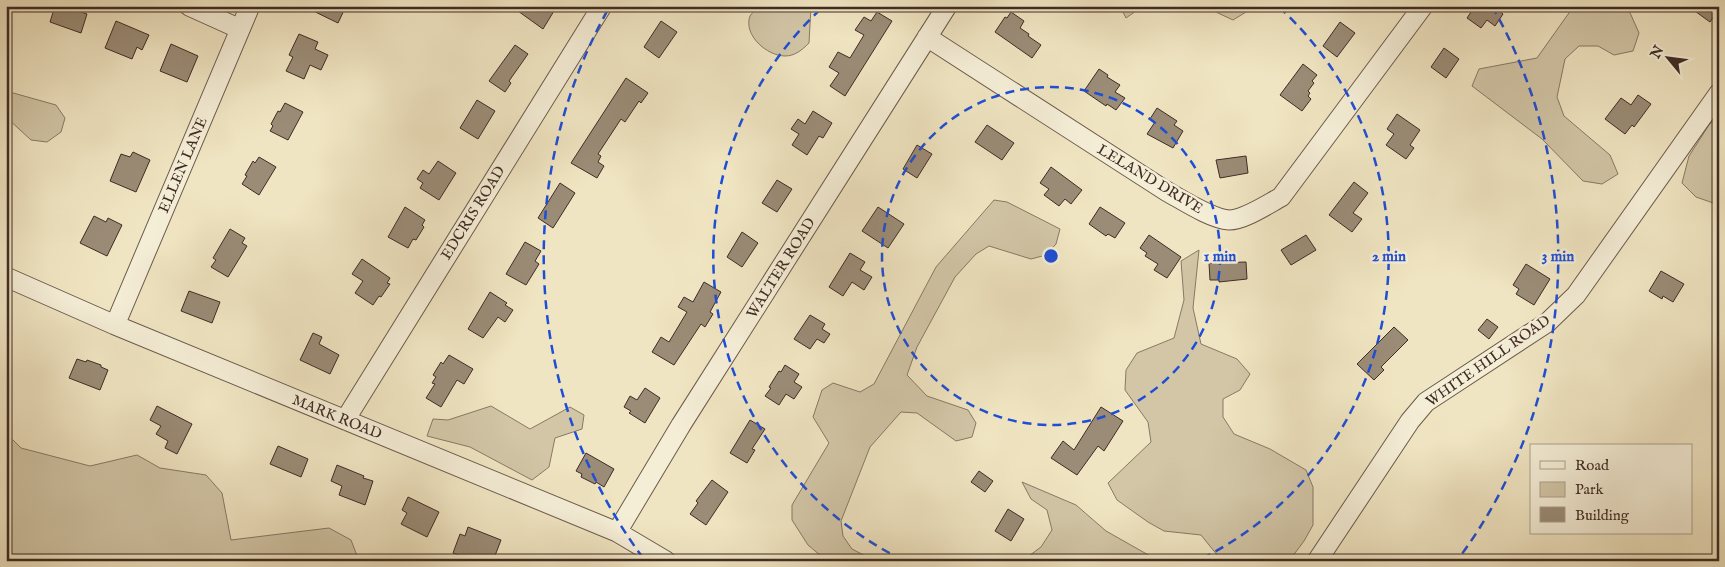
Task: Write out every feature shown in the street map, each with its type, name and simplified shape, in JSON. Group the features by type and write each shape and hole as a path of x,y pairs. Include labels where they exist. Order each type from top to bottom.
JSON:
{"street":[{"path":"189,6 240,29"},
{"name":"ELLEN LANE","path":"115,325 250,6"},
{"name":"EDCRIS ROAD","path":"345,420 602,6"},
{"name":"WALTER ROAD","path":"617,532 681,425 947,6"},
{"name":"LELAND DRIVE","path":"927,37 1166,191 1204,212 1229,220 1254,213 1281,197 1423,6"},
{"name":"WHITE HILL ROAD","path":"1317,561 1410,420 1426,402 1548,322 1576,295 1719,93"},
{"name":"MARK ROAD","path":"6,277 115,325 617,532 666,561"}],"green space":[{"path":"758,6 811,6 809,43 798,52 789,56 778,55 764,48 753,37 749,23 750,16"},
{"path":"1120,6 1143,6 1126,18"},
{"path":"1203,6 1247,6 1246,12 1233,20"},
{"path":"1576,6 1627,6 1639,33 1633,51 1614,55 1598,46 1579,46 1565,59 1557,97 1564,116 1610,155 1618,174 1602,184 1583,181 1542,139 1472,86 1479,69 1537,58 1571,10"},
{"path":"6,91 56,105 65,118 61,132 47,142 31,140 6,117"},
{"path":"1719,115 1719,205 1696,197 1682,183 1689,156 1709,125"},
{"path":"994,200 1007,202 1060,229 1056,244 1046,255 1031,259 989,246 976,254 955,277 917,347 907,375 927,396 968,410 976,423 972,437 956,441 917,413 901,412 870,447 841,521 843,536 852,549 875,561 827,561 808,545 792,520 792,505 829,443 813,417 822,390 833,383 860,392 874,384 936,267"},
{"path":"1199,250 1193,308 1201,344 1237,359 1250,374 1240,390 1223,399 1223,417 1234,434 1270,449 1306,470 1313,487 1313,525 1289,561 1222,561 1201,535 1164,531 1148,522 1117,500 1108,483 1151,442 1148,422 1125,390 1126,370 1137,353 1174,338 1184,300 1181,261"},
{"path":"491,406 530,429 570,407 584,415 582,429 555,438 549,467 532,480 470,447 427,436 433,419 448,420"},
{"path":"6,433 21,448 90,466 137,455 160,468 206,475 222,493 231,540 329,528 351,540 359,561 6,561"},
{"path":"1022,482 1076,505 1106,531 1159,561 1022,561 1041,547 1052,530 1047,510 1031,499"}],"building":[{"path":"55,6 72,6 87,14 81,33 50,22"},
{"path":"303,6 346,6 338,23"},
{"path":"511,6 557,6 543,29"},
{"path":"1475,6 1493,6 1503,14 1495,26 1487,20 1481,28 1467,18"},
{"path":"1688,6 1719,6 1719,9 1710,22"},
{"path":"877,12 892,21 845,96 830,86 839,73 829,67 838,52 850,58 864,35 855,30 864,17 871,21"},
{"path":"1011,12 1024,21 1020,28 1041,45 1032,58 995,32 1005,17 1007,18"},
{"path":"116,21 149,35 142,50 137,47 132,59 105,48"},
{"path":"661,21 677,32 659,58 644,47"},
{"path":"1340,22 1355,33 1337,57 1323,46"},
{"path":"299,34 318,42 315,49 328,55 321,70 310,65 304,79 286,71 293,57 289,55"},
{"path":"171,44 198,56 187,82 160,71"},
{"path":"515,45 528,54 509,81 511,83 505,92 489,81"},
{"path":"1444,48 1459,59 1446,78 1431,67"},
{"path":"1303,64 1317,75 1308,91 1310,93 1308,96 1311,99 1302,111 1280,95"},
{"path":"1099,69 1108,75 1107,77 1120,85 1115,92 1125,98 1116,110 1107,104 1106,106 1084,91"},
{"path":"626,78 648,93 641,103 639,101 625,122 621,119 598,154 601,156 598,162 604,166 597,178 571,163"},
{"path":"1638,95 1651,104 1634,127 1632,125 1625,134 1605,119 1621,98 1631,105"},
{"path":"477,100 495,111 478,139 460,128"},
{"path":"285,103 303,112 288,140 270,131 273,126 271,124"},
{"path":"1157,108 1177,121 1174,125 1183,131 1173,148 1147,134 1155,122 1150,119"},
{"path":"813,111 832,123 823,138 819,136 807,155 792,145 799,134 791,129 798,119 805,124"},
{"path":"1397,114 1420,130 1410,145 1414,148 1406,159 1386,145 1394,134 1387,129"},
{"path":"987,125 1014,143 1002,160 975,142"},
{"path":"917,145 932,154 917,178 903,169"},
{"path":"133,152 150,160 136,192 110,181 121,154 130,157"},
{"path":"1246,156 1248,173 1220,178 1216,160"},
{"path":"259,157 276,167 259,195 242,184 253,161 255,163"},
{"path":"438,161 456,173 439,200 420,188 423,183 417,179 423,170 429,174"},
{"path":"1051,167 1082,190 1071,204 1065,199 1059,206 1044,195 1049,189 1040,183"},
{"path":"777,180 792,189 777,212 762,203"},
{"path":"1354,182 1368,193 1353,213 1362,219 1352,232 1329,215"},
{"path":"560,183 575,193 553,228 538,218"},
{"path":"405,207 425,220 422,225 424,227 416,240 413,239 408,248 388,237"},
{"path":"878,207 904,224 888,248 862,231"},
{"path":"1100,207 1125,223 1115,238 1108,234 1106,236 1089,224"},
{"path":"94,216 106,222 108,218 122,225 107,256 80,243"},
{"path":"230,229 245,238 242,243 247,246 228,277 211,267 216,260 213,258"},
{"path":"742,232 758,243 742,267 727,257"},
{"path":"1149,235 1181,257 1167,278 1154,270 1158,264 1145,256 1147,253 1140,248"},
{"path":"1306,235 1316,250 1291,265 1281,250"},
{"path":"525,242 541,251 535,261 539,264 526,285 506,274"},
{"path":"850,253 865,262 860,270 872,277 864,290 852,282 843,296 829,287"},
{"path":"362,259 390,278 387,283 390,284 373,305 355,293 363,281 352,274"},
{"path":"1246,262 1247,279 1219,282 1219,280 1210,280 1209,263"},
{"path":"1526,264 1550,279 1534,305 1516,294 1519,289 1513,285"},
{"path":"1661,271 1684,284 1673,302 1663,296 1662,299 1649,291"},
{"path":"704,282 721,292 710,312 713,314 705,327 701,324 674,365 652,352 661,337 669,342 687,312 678,307 684,297 693,302"},
{"path":"189,291 220,302 212,323 181,311"},
{"path":"490,292 507,303 505,305 513,310 505,322 498,317 483,338 468,329"},
{"path":"810,315 825,324 822,329 830,334 824,343 817,339 810,349 794,339"},
{"path":"1487,319 1498,327 1489,339 1478,330"},
{"path":"1394,327 1408,340 1381,367 1384,370 1374,380 1357,364"},
{"path":"313,333 322,337 319,344 339,355 330,374 300,360"},
{"path":"449,355 473,369 464,384 457,380 441,407 426,398 435,384 432,383 436,377 433,375 441,362 443,364"},
{"path":"77,359 86,362 87,360 101,365 101,367 108,370 100,390 69,378"},
{"path":"785,365 799,374 794,382 802,387 794,399 786,394 779,405 765,396 779,371 781,372"},
{"path":"645,388 660,398 645,423 629,413 631,411 624,407 630,396 637,400"},
{"path":"157,406 192,424 177,454 165,448 168,441 156,434 161,426 150,420"},
{"path":"1101,407 1123,421 1104,451 1098,446 1077,475 1051,458 1063,441 1074,450"},
{"path":"750,420 765,429 752,449 755,450 747,463 730,453"},
{"path":"278,446 308,459 301,477 270,464"},
{"path":"586,453 614,469 604,487 581,477 582,474 576,471"},
{"path":"337,465 373,481 365,505 339,495 342,486 331,481"},
{"path":"979,471 993,481 985,492 971,482"},
{"path":"712,480 728,492 706,525 690,514 698,503 696,501"},
{"path":"408,497 439,512 427,537 401,524 407,513 402,510"},
{"path":"1008,509 1024,519 1011,541 995,531"},
{"path":"468,527 501,540 493,561 475,561 453,553 460,534 465,536"}]}
